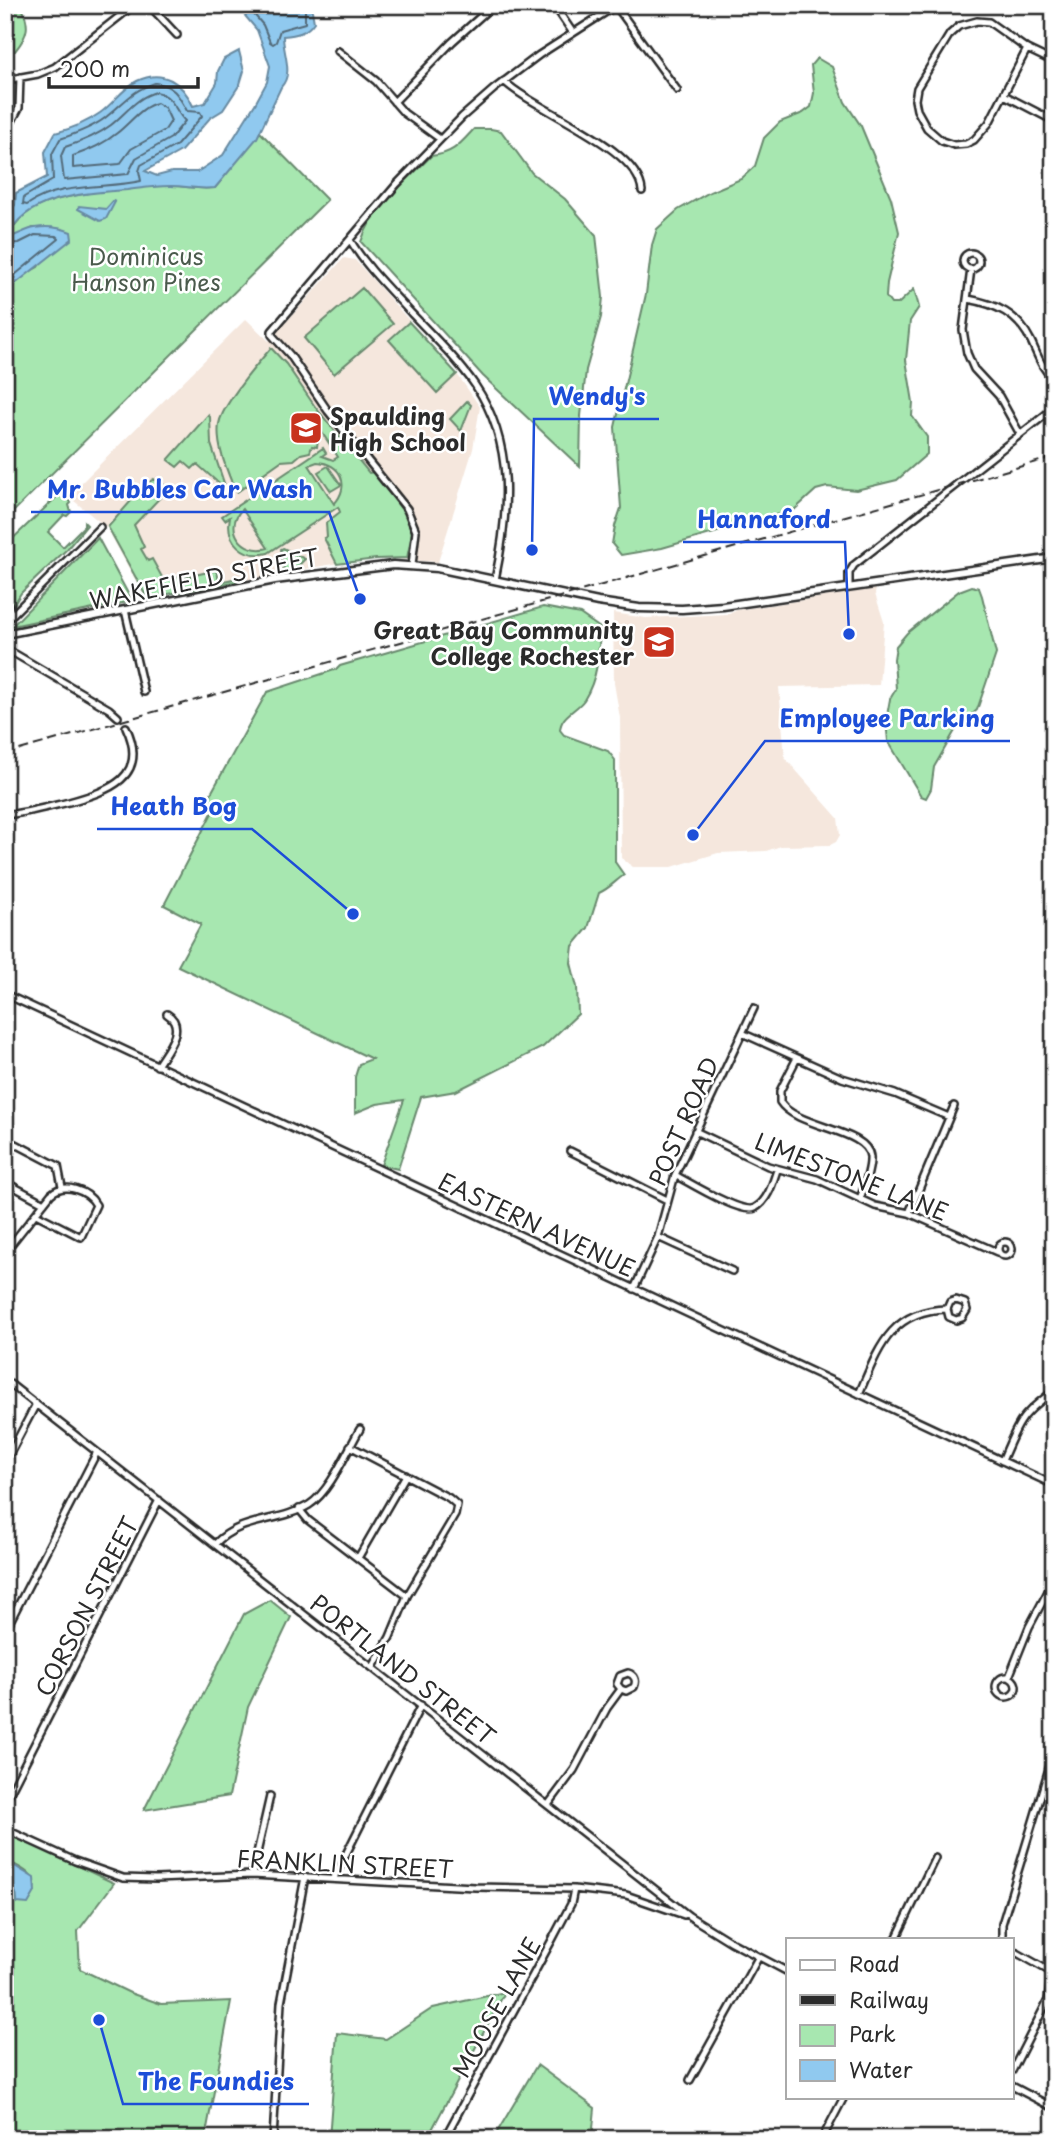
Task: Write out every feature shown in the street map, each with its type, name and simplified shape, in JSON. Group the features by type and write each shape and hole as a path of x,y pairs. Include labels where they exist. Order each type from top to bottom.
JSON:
{"main road":[{"name":"WAKEFIELD STREET","path":"5,634 294,577 368,567 412,565 436,568 617,605 651,609 691,609 1054,558"}],"street":[{"path":"5,80 44,72 65,61 134,5"},
{"path":"149,5 177,35"},
{"path":"554,5 573,33"},
{"path":"412,565 416,538 414,524 407,509 328,411 290,355 275,339 271,333 274,326 397,184 480,101 504,81 616,6 677,90"},
{"path":"394,102 452,42 490,8"},
{"path":"1027,48 983,132 966,144 954,145 942,141 927,128 916,110 915,100 920,82 950,34 964,24 989,22 1027,48 1054,62"},
{"path":"338,51 376,81 404,113 440,139"},
{"path":"5,134 19,108 20,77"},
{"path":"504,81 521,96 616,153 636,171 642,191"},
{"path":"1004,95 1054,121"},
{"path":"350,240 381,280 466,373 494,419 504,455 507,491 495,580"},
{"path":"971,269 963,330 968,358 978,374 999,396 1020,434"},
{"path":"968,299 996,306 1016,320 1027,334 1042,366 1054,380"},
{"path":"849,586 849,573 854,565 1054,408"},
{"path":"5,622 100,527"},
{"path":"5,595 12,615"},
{"path":"125,610 144,692"},
{"path":"5,648 108,709 118,718"},
{"path":"5,815 51,807 99,794 115,786 132,761 133,747 126,727"},
{"name":"EASTERN AVENUE","path":"5,994 1054,1485"},
{"name":"POST ROAD","path":"634,1289 658,1237 675,1175 754,1008"},
{"path":"157,1066 171,1046 176,1025 174,1019 167,1014"},
{"path":"742,1033 842,1078 895,1094 949,1117"},
{"path":"797,1058 780,1091 780,1102 795,1116 845,1134 865,1145 870,1162 860,1199"},
{"path":"909,1213 954,1106"},
{"name":"LIMESTONE LANE","path":"695,1131 777,1170 810,1176 886,1209 909,1213 997,1252"},
{"path":"16,1144 58,1166 62,1187"},
{"path":"570,1151 667,1200"},
{"path":"675,1175 747,1210 754,1209 762,1201 777,1170"},
{"path":"5,1182 44,1203"},
{"path":"5,1252 55,1190 62,1187 71,1188 95,1203 81,1237 36,1214"},
{"path":"658,1237 732,1271"},
{"path":"859,1394 879,1349 897,1326 907,1318 925,1311 947,1310"},
{"name":"PORTLAND STREET","path":"5,1380 688,1916 758,1958 786,1971"},
{"path":"1002,1461 1021,1419 1054,1391"},
{"path":"5,1462 36,1404"},
{"path":"215,1544 232,1530 311,1503 323,1491 360,1429"},
{"path":"350,1446 449,1498 457,1505 454,1515 407,1596 390,1637 373,1667"},
{"path":"5,1631 97,1452"},
{"path":"358,1559 406,1475"},
{"name":"CORSON STREET","path":"5,1802 159,1500"},
{"path":"299,1509 308,1520 407,1596"},
{"path":"1009,1677 1028,1627 1054,1580"},
{"path":"548,1805 574,1770 607,1708 621,1689"},
{"path":"334,1878 421,1705"},
{"path":"1002,1938 1002,1924 1054,1752"},
{"path":"252,1875 270,1796"},
{"name":"FRANKLIN STREET","path":"5,1829 75,1861 122,1878 156,1880 252,1875 475,1887 574,1889 626,1895 688,1916"},
{"path":"896,1938 935,1858"},
{"path":"273,2139 281,2003 305,1877"},
{"name":"MOOSE LANE","path":"444,2139 556,1933 574,1889"},
{"path":"1014,1951 1051,1976"},
{"path":"1014,2067 1051,1998 1054,1954"},
{"path":"690,2080 758,1958"},
{"path":"1014,2087 1054,2108"},
{"path":"822,2139 843,2098"}],"shaded area":[{"name":"Spaulding High School","path":"344,258 355,260 457,374 480,407 473,449 438,562 381,558 344,562 145,598 107,528 73,500 71,493 246,319 269,341"},
{"path":"876,589 875,594 884,622 879,685 779,687 785,758 838,818 840,835 836,842 830,845 781,846 766,851 718,853 672,867 633,867 621,858 620,718 614,683 613,613 646,618 729,614 737,610"}],"green space":[{"path":"5,5 21,5 26,18 27,29 15,51 5,50"},
{"path":"817,58 832,67 845,102 861,126 891,198 899,232 886,297 891,304 898,304 914,289 919,307 910,321 906,360 913,402 912,416 927,437 927,454 897,480 856,490 827,487 816,490 794,510 662,548 621,555 612,544 621,508 615,427 646,294 652,245 657,229 678,210 741,179 755,166 764,138 780,122 811,107 814,93 811,65"},
{"path":"474,129 501,131 532,173 565,199 596,235 603,297 601,317 586,370 581,416 580,467 483,376 361,242 373,218 401,185 431,156 451,151"},
{"name":"Dominicus Hanson Pines","path":"260,132 327,200 5,520 5,292 23,275 38,267 62,229 33,228 6,239 13,228 25,214 35,208 70,197 141,187 215,188"},
{"path":"362,288 393,324 334,374 304,338"},
{"path":"409,322 457,374 437,393 389,340"},
{"path":"271,348 286,364 316,408 369,473 374,472 404,513 412,533 407,558 337,564 324,538 327,537 326,523 340,512 338,507 268,553 244,551 233,541 229,526 230,517 225,520 222,516 323,448 326,453 322,456 333,460 338,457 319,428 314,431 313,438 318,439 317,447 312,446 310,452 301,454 294,460 281,461 237,492 234,488 220,448 219,424 233,396","holes":["317,462 332,466 341,477 342,490 334,504 309,465","242,509 268,548 251,548 238,539 235,525"]},
{"path":"467,401 471,405 461,431 450,419"},
{"path":"208,415 211,444 224,488 197,464 192,469 183,461 177,467 168,460"},
{"path":"328,466 341,485 331,491 318,472"},
{"path":"154,479 169,488 134,525 144,547 141,549 148,561 152,559 163,579 217,570 219,582 238,578 239,581 147,598 108,527 146,484"},
{"path":"65,489 71,503 71,512 67,516 64,515 48,532 63,547 84,526 84,522 87,525 67,549 21,593 13,606 5,586 5,546"},
{"path":"98,538 132,601 12,626"},
{"path":"283,548 305,559 296,568 284,571"},
{"path":"972,586 979,588 982,596 996,654 977,710 956,729 934,767 931,789 926,798 921,796 888,741 886,721 890,699 896,689 896,646 907,633 959,591"},
{"path":"543,607 580,614 600,628 592,683 584,700 566,717 560,730 564,735 608,751 615,760 615,862 624,875 599,893 588,928 573,946 571,963 577,987 578,1014 543,1047 456,1091 421,1097 398,1169 381,1165 404,1100 377,1104 355,1113 355,1077 359,1064 372,1059 178,966 201,924 164,905 214,809 204,806 267,692 340,666"},
{"path":"270,1600 291,1617 248,1707 229,1796 144,1810 244,1614"},
{"path":"5,1832 114,1883 78,1931 80,1969 130,1993 161,2004 231,2001 205,2139 5,2139 5,1879 13,1886 33,1894 34,1882 27,1872 5,1860"},
{"path":"505,1992 427,2139 329,2139 337,2033 386,2039 433,2008"},
{"path":"537,2065 595,2108 592,2139 493,2139"}],"water":[{"path":"236,5 268,5 278,9 279,5 311,5 314,22 301,33 283,36 287,76 257,138 215,188 166,186 76,195 42,205 28,213 16,224 7,238 44,227 71,232 72,239 5,292 5,217 15,205 16,193 47,177 45,152 55,133 95,117 132,84 146,77 164,77 184,91 193,106 205,103 217,83 218,71 224,59 239,51 244,71 240,84 223,110 210,118 181,151 145,171 157,176 172,172 197,172 223,155 267,82 270,66 257,30"},
{"path":"115,202 106,219 100,221 78,209 79,206 106,209"},
{"path":"5,1860 34,1878 35,1892 28,1904 17,1903 15,1892 5,1879"}],"railway":[{"path":"5,754 1054,457"}],"place":[{"name":"Spaulding High School","path":"306,428"},
{"name":"Wendy's","path":"532,550"},
{"name":"Mr. Bubbles Car Wash","path":"360,599"},
{"name":"Hannaford","path":"849,634"},
{"name":"Great Bay Community College Rochester","path":"659,642"},
{"name":"Employee Parking","path":"693,835"},
{"name":"Heath Bog","path":"353,914"},
{"name":"The Foundies","path":"99,2020"}]}
